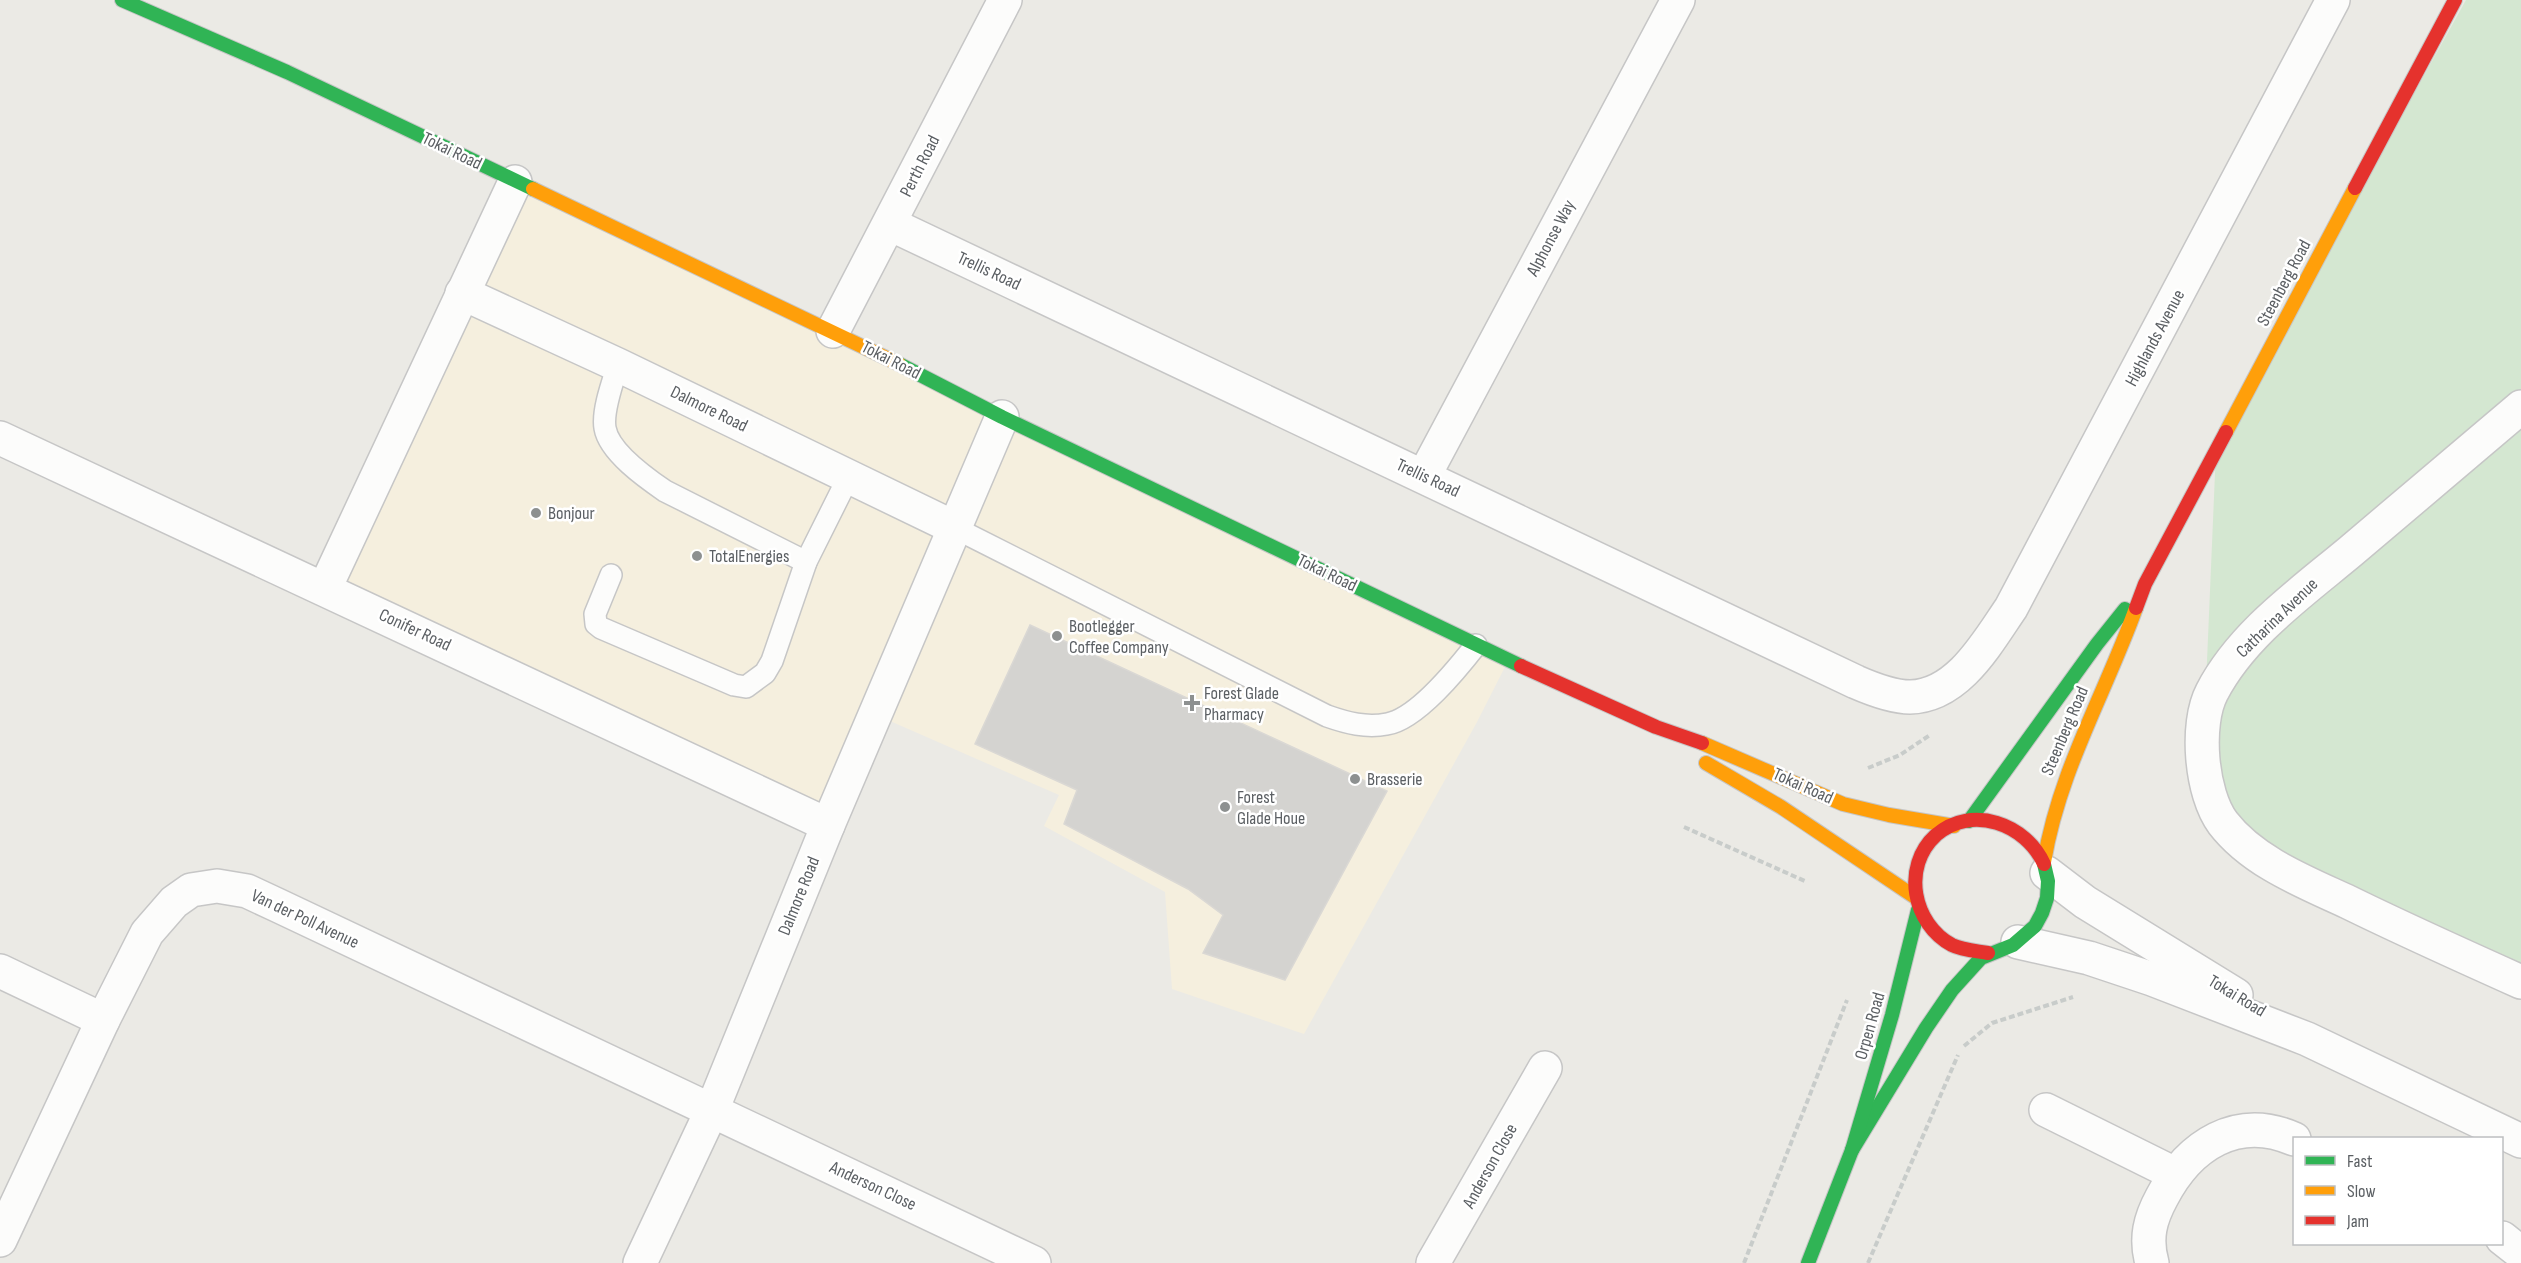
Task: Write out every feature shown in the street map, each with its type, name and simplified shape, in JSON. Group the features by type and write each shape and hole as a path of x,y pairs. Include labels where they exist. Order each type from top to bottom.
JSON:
{"main road":[{"name":"Steenberg Road","path":"2045,868 2047,833 2062,779 2117,657 2145,584 2455,0"},
{"name":"Tokai Road","path":"125,1 287,72 833,331 1002,417 1476,645 1656,727 1717,748 1844,804 1889,815 1954,826"},
{"name":"Steenberg Road","path":"1969,821 2097,644 2145,584"},
{"name":"Tokai Road","path":"1656,727 1706,763 1781,807 1916,903"},
{"path":"1982,820 2008,825 2029,840 2045,868 2048,896 2045,907 2034,927 2018,942 1988,953 1966,951 1945,943 1934,934 1916,903 1916,872 1925,849 1943,831 1954,826 1982,820"},
{"name":"Orpen Road","path":"1808,1263 1852,1150 1892,1015 1916,903"},
{"name":"Orpen Road","path":"1852,1150 1940,1006 1959,981 1988,953"}],"street":[{"name":"Perth Road","path":"833,331 1005,0"},
{"name":"Alphonse Way","path":"1424,476 1678,0"},
{"name":"Highlands Avenue","path":"1966,668 1985,647 2011,608 2333,0"},
{"path":"325,588 515,182"},
{"name":"Trellis Road","path":"890,224 1876,690 1909,697 1929,694 1944,687 1966,668"},
{"name":"Dalmore Road","path":"462,293 618,365 955,528"},
{"name":"Catharina Avenue","path":"2521,407 2277,613 2229,663 2211,694 2204,721 2203,754 2207,791 2222,822 2254,851 2280,869 2413,934 2521,982"},
{"name":"Dalmore Road","path":"640,1263 712,1110 828,825 1002,417"},
{"name":"Conifer Road","path":"0,438 828,825"},
{"name":"Tokai Road","path":"2045,868 2085,902 2307,1039"},
{"name":"Van der Poll Avenue","path":"0,1239 103,1020 147,933 174,902 191,890 217,886 247,891 712,1110"},
{"name":"Tokai Road","path":"2018,942 2089,957 2307,1039 2521,1141"},
{"path":"0,971 103,1020"},
{"name":"Anderson Close","path":"1433,1263 1545,1068"},
{"name":"Anderson Close","path":"712,1110 1034,1263"},
{"path":"2046,1110 2175,1174"},
{"path":"2152,1263 2148,1244 2149,1227 2156,1208 2175,1174 2199,1148 2236,1132 2258,1129 2278,1132 2293,1138"},
{"path":"2503,1239 2521,1253"}],"lane":[{"path":"618,365 609,398 605,428 619,452 643,476 665,490 806,562"},
{"path":"611,575 595,614 596,624 734,685 746,687 765,673 772,662 806,562 849,476"},
{"path":"955,528 1317,711 1351,725 1388,724 1410,712 1451,678 1476,645"}],"path":[{"path":"1684,826 1806,882"},
{"path":"1868,1263 1961,1048 1992,1023 2075,996"},
{"path":"1744,1263 1847,1000"}],"shaded area":[{"path":"515,182 1509,659 1477,722 1304,1034 1172,989 1165,892 1044,826 1059,795 874,714 828,825 325,588"}],"green space":[{"path":"2466,0 2521,0 2521,980 2222,822 2203,755 2216,450"}],"building":[{"name":"Forest Glade Houe","path":"1030,625 1387,791 1285,980 1203,953 1223,915 1188,889 1064,824 1077,790 975,744"}],"traffic: fast":[{"path":"122,0 287,72 533,189"},
{"path":"899,364 1002,417 1521,666"},
{"path":"1969,821 2097,644 2125,609"},
{"path":"1852,1150 1926,1028 1952,990 1981,958 2013,945 2035,926 2047,898 2048,881 2044,864"},
{"path":"1808,1263 1852,1150 1892,1015 1918,910"}],"traffic: slow":[{"path":"2226,432 2355,188"},
{"path":"533,189 899,364"},
{"path":"2044,862 2060,796 2136,608"},
{"path":"1702,743 1843,804 1889,815 1954,826"},
{"path":"1706,763 1781,807 1915,897"}],"traffic: jam":[{"path":"2355,188 2455,0"},
{"path":"2136,608 2145,584 2226,432"},
{"path":"1521,666 1656,727 1702,743"},
{"path":"1988,953 1952,945 1939,936 1928,923 1916,894 1915,878 1918,863 1925,848 1936,835 1950,826 1966,821 1981,820 1997,823 2025,838 2036,850 2044,864"}],"place":[{"name":"Bonjour","path":"536,513"},
{"name":"TotalEnergies","path":"697,556"},
{"name":"Bootlegger Coffee Company","path":"1057,636"},
{"name":"Forest Glade Pharmacy","path":"1192,703"},
{"name":"Brasserie","path":"1355,779"},
{"name":"Forest Glade Houe","path":"1225,807"}]}
